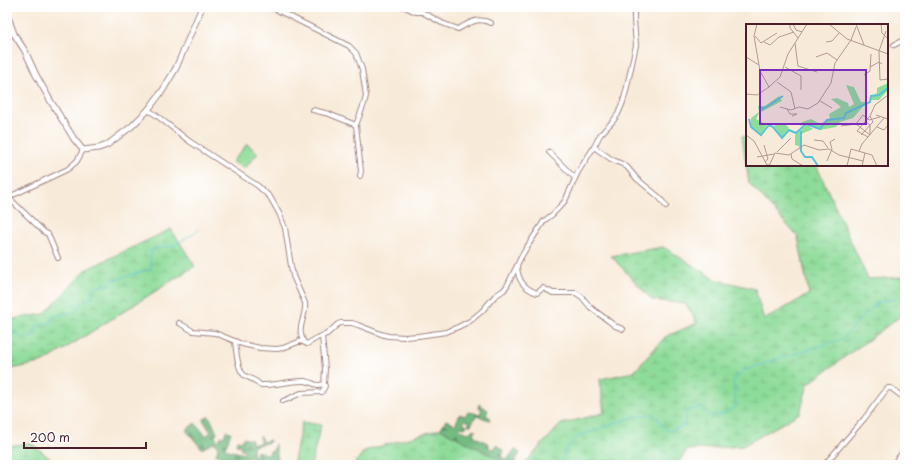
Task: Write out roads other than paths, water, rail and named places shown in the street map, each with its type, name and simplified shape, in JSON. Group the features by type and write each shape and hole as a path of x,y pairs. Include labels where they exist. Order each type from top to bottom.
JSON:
{"main road":[{"path":"7,14 14,34 25,51 36,75 74,139 83,150 99,148 107,145 132,126 148,110 163,90 176,68 202,7"}],"street":[{"path":"271,7 349,46 356,53 362,70 366,96 356,125 361,171 360,176"},
{"path":"405,7 416,12 422,12 442,23 458,29 476,20 483,20 491,23"},
{"path":"306,344 327,334 338,324 346,322 382,334 394,336 418,336 446,332 464,325 482,311 495,296 504,290 527,247 544,221 565,201 572,188 575,178 600,135 618,114 626,91 636,45 634,7"},
{"path":"894,45 905,39"},
{"path":"148,110 189,141 258,186 270,197 285,228 293,276 305,303 300,334 306,344"},
{"path":"313,110 329,114 356,125"},
{"path":"594,147 626,167 637,179 659,197 666,206"},
{"path":"58,258 48,234 8,198 68,169 77,161 83,150"},
{"path":"549,152 575,178"},
{"path":"517,264 519,279 532,291 537,293 543,288 553,293 576,293 604,318 615,326 623,329"},
{"path":"178,323 193,331 215,333 242,344 260,348 283,348 301,341 306,344"},
{"path":"283,401 301,393 322,392 325,386 322,336"},
{"path":"235,341 237,358 242,373 244,376 257,381 260,385 298,381 308,381 314,385 324,384"},
{"path":"826,465 888,388 891,388 905,399"},
{"path":"892,465 905,450"}],"waterway":[{"path":"7,327 22,338 33,337 37,326 50,323 53,317 65,313 74,314 77,310 77,305 93,297 92,289 108,285 114,280 151,269 151,250 173,246 199,230"},
{"path":"561,465 566,450 577,437 636,416 653,414 668,431 684,426 686,411 701,407 710,416 724,414 736,406 733,381 744,370 842,339 878,302 905,297"}]}
